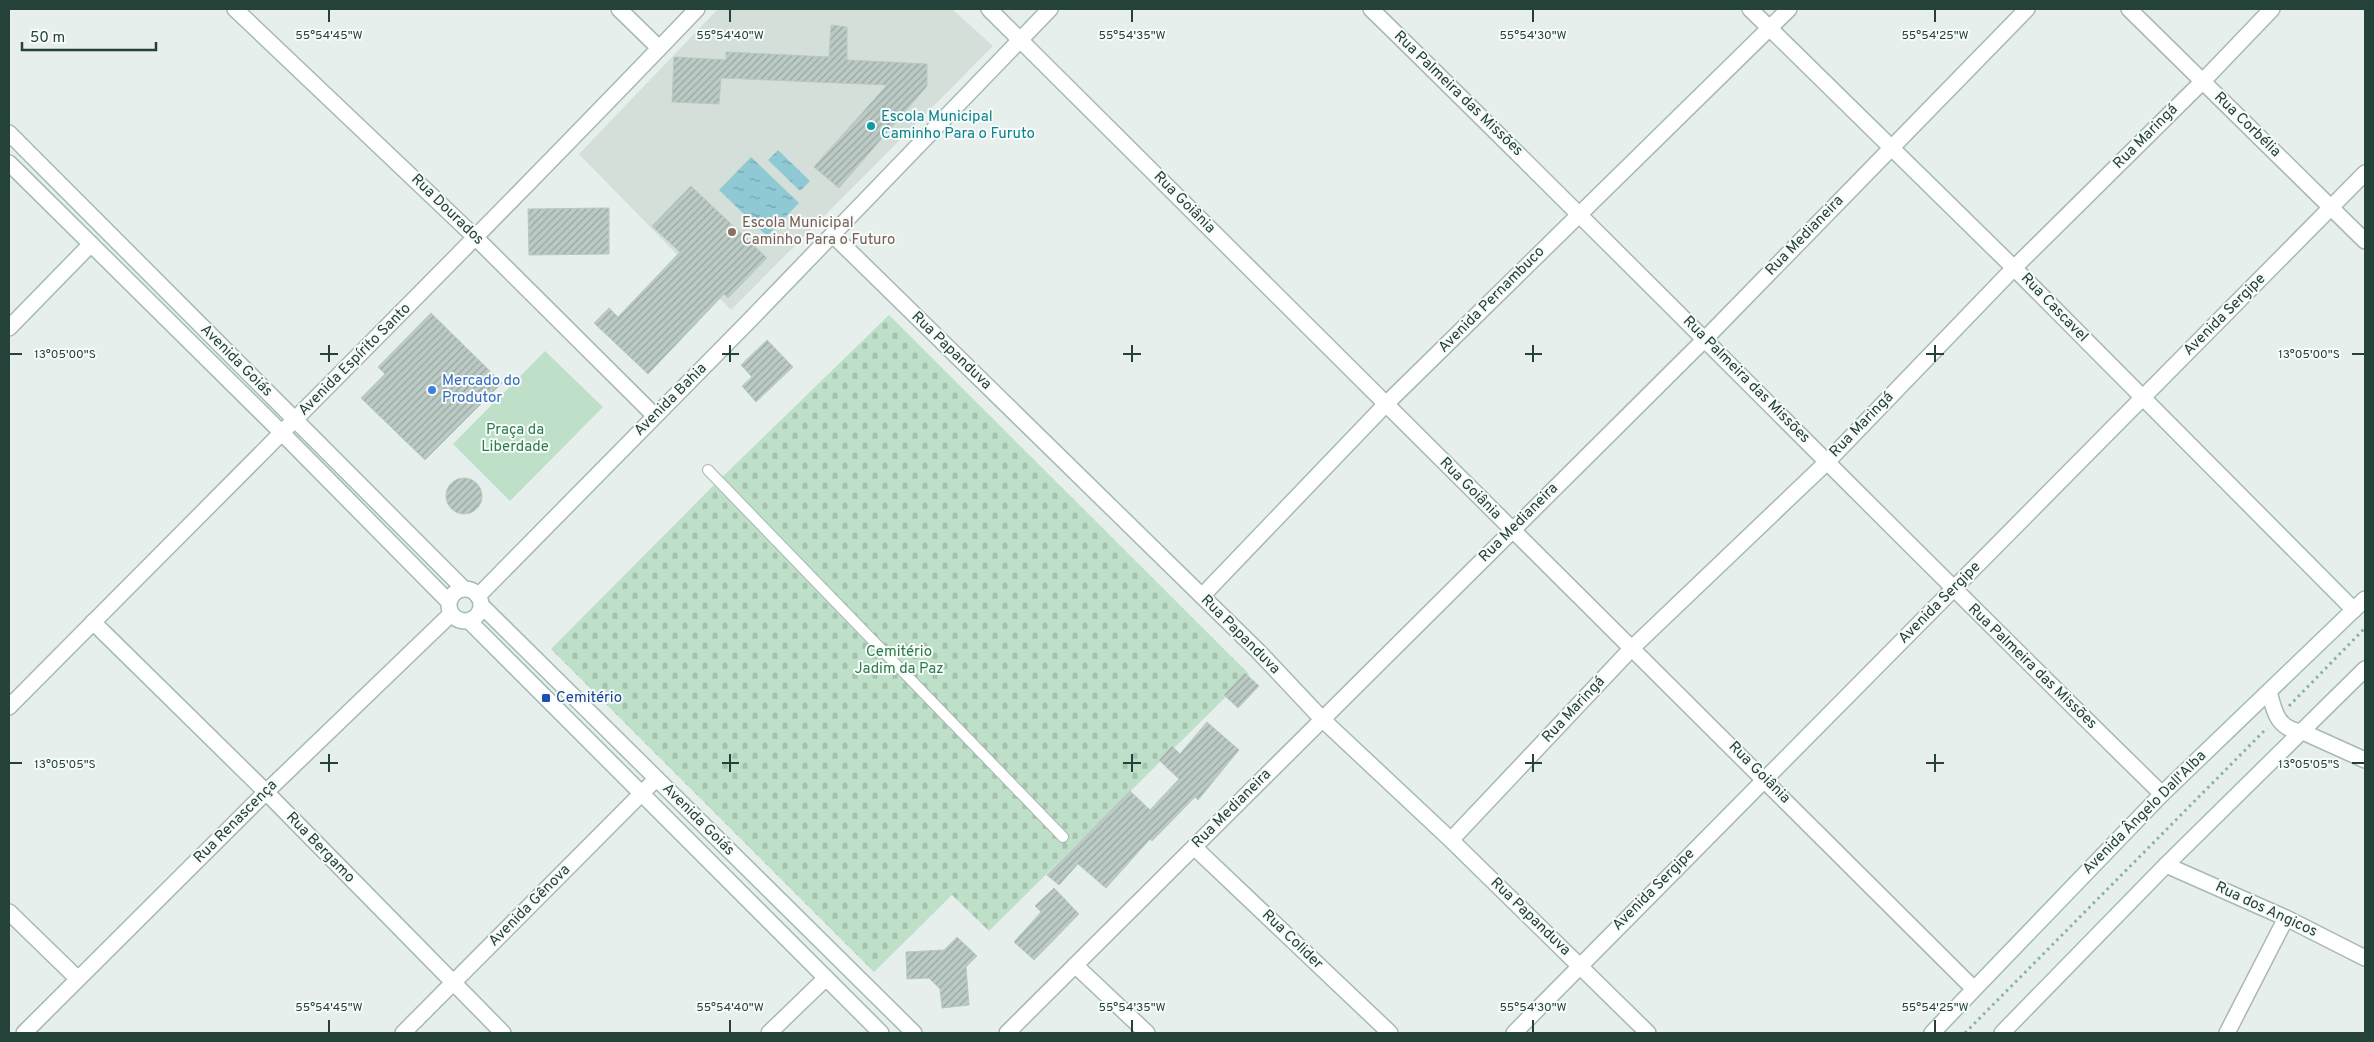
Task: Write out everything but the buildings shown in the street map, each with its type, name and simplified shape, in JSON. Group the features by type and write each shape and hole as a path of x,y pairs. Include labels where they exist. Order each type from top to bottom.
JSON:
{"street":[{"name":"Rua Dourados","path":"235,9 476,237 655,416"},
{"path":"619,9 659,48"},
{"name":"Avenida Espírito Santo","path":"9,706 282,434 697,9"},
{"name":"Rua Goiânia","path":"989,9 1974,989"},
{"name":"Avenida Bahia","path":"480,601 655,416 833,235 1019,39 1050,9"},
{"name":"Rua Palmeira das Missões","path":"1371,9 1580,213 1954,590 2162,794"},
{"name":"Rua Cascavel","path":"1750,9 2014,268 2354,610"},
{"name":"Avenida Pernambuco","path":"1202,596 1386,404 1789,9"},
{"name":"Rua Medianeira","path":"1007,1033 1705,339 2027,9"},
{"name":"Rua Corbélia","path":"2129,9 2365,240"},
{"name":"Rua Maringá","path":"1451,840 1632,648 1828,461 2014,268 2202,82 2272,9"},
{"name":"Avenida Goiás","path":"9,133 464,589"},
{"name":"Avenida Goiás","path":"9,163 282,434 450,608"},
{"name":"Avenida Sergipe","path":"1514,1033 2365,173"},
{"name":"Rua Papanduva","path":"833,235 1202,596 1323,720 1451,840 1648,1033"},
{"path":"9,328 91,244"},
{"path":"464,589 469,590 480,601 478,616 469,621 457,620 450,608 454,593 464,589"},
{"name":"Avenida Ângelo Dall'Alba","path":"1932,1033 2162,794 2365,599"},
{"name":"Avenida Goiás","path":"480,601 656,779 914,1033"},
{"name":"Rua Renascença","path":"24,1033 450,608"},
{"name":"Avenida Goiás","path":"469,621 881,1033"},
{"name":"Rua Bergamo","path":"93,622 266,792 503,1033"},
{"path":"2002,1033 2166,866 2365,669"},
{"path":"2269,691 2277,719 2287,728 2303,732 2365,760"},
{"name":"Avenida Gênova","path":"403,1033 656,779"},
{"name":"Rua Colider","path":"1194,847 1390,1033"},
{"name":"Rua dos Angicos","path":"2166,866 2286,918 2365,958"},
{"path":"9,912 78,979"},
{"path":"2227,1033 2286,918"},
{"path":"1075,964 1147,1033"},
{"path":"769,1033 826,978"}],"lane":[{"path":"708,470 1063,837"}],"path":[{"path":"1965,1033 2365,628"}],"shaded area":[{"name":"Escola Municipal Caminho Para o Futuro","path":"718,9 952,9 993,46 731,310 579,154"}],"green space":[{"name":"Cemitério Jadim da Paz","path":"889,315 1249,674 989,931 952,895 874,972 551,649 711,488"},
{"name":"Praça da Liberdade","path":"545,351 603,407 510,501 453,444"}],"water":[{"path":"778,150 810,181 800,191 768,160"},
{"path":"751,157 799,203 767,236 719,190"}],"place":[{"name":"Escola Municipal Caminho Para o Furuto","path":"871,126"},
{"name":"Escola Municipal Caminho Para o Futuro","path":"732,232"},
{"name":"Mercado do Produtor","path":"432,390"},
{"name":"Cemitério","path":"546,698"}]}
